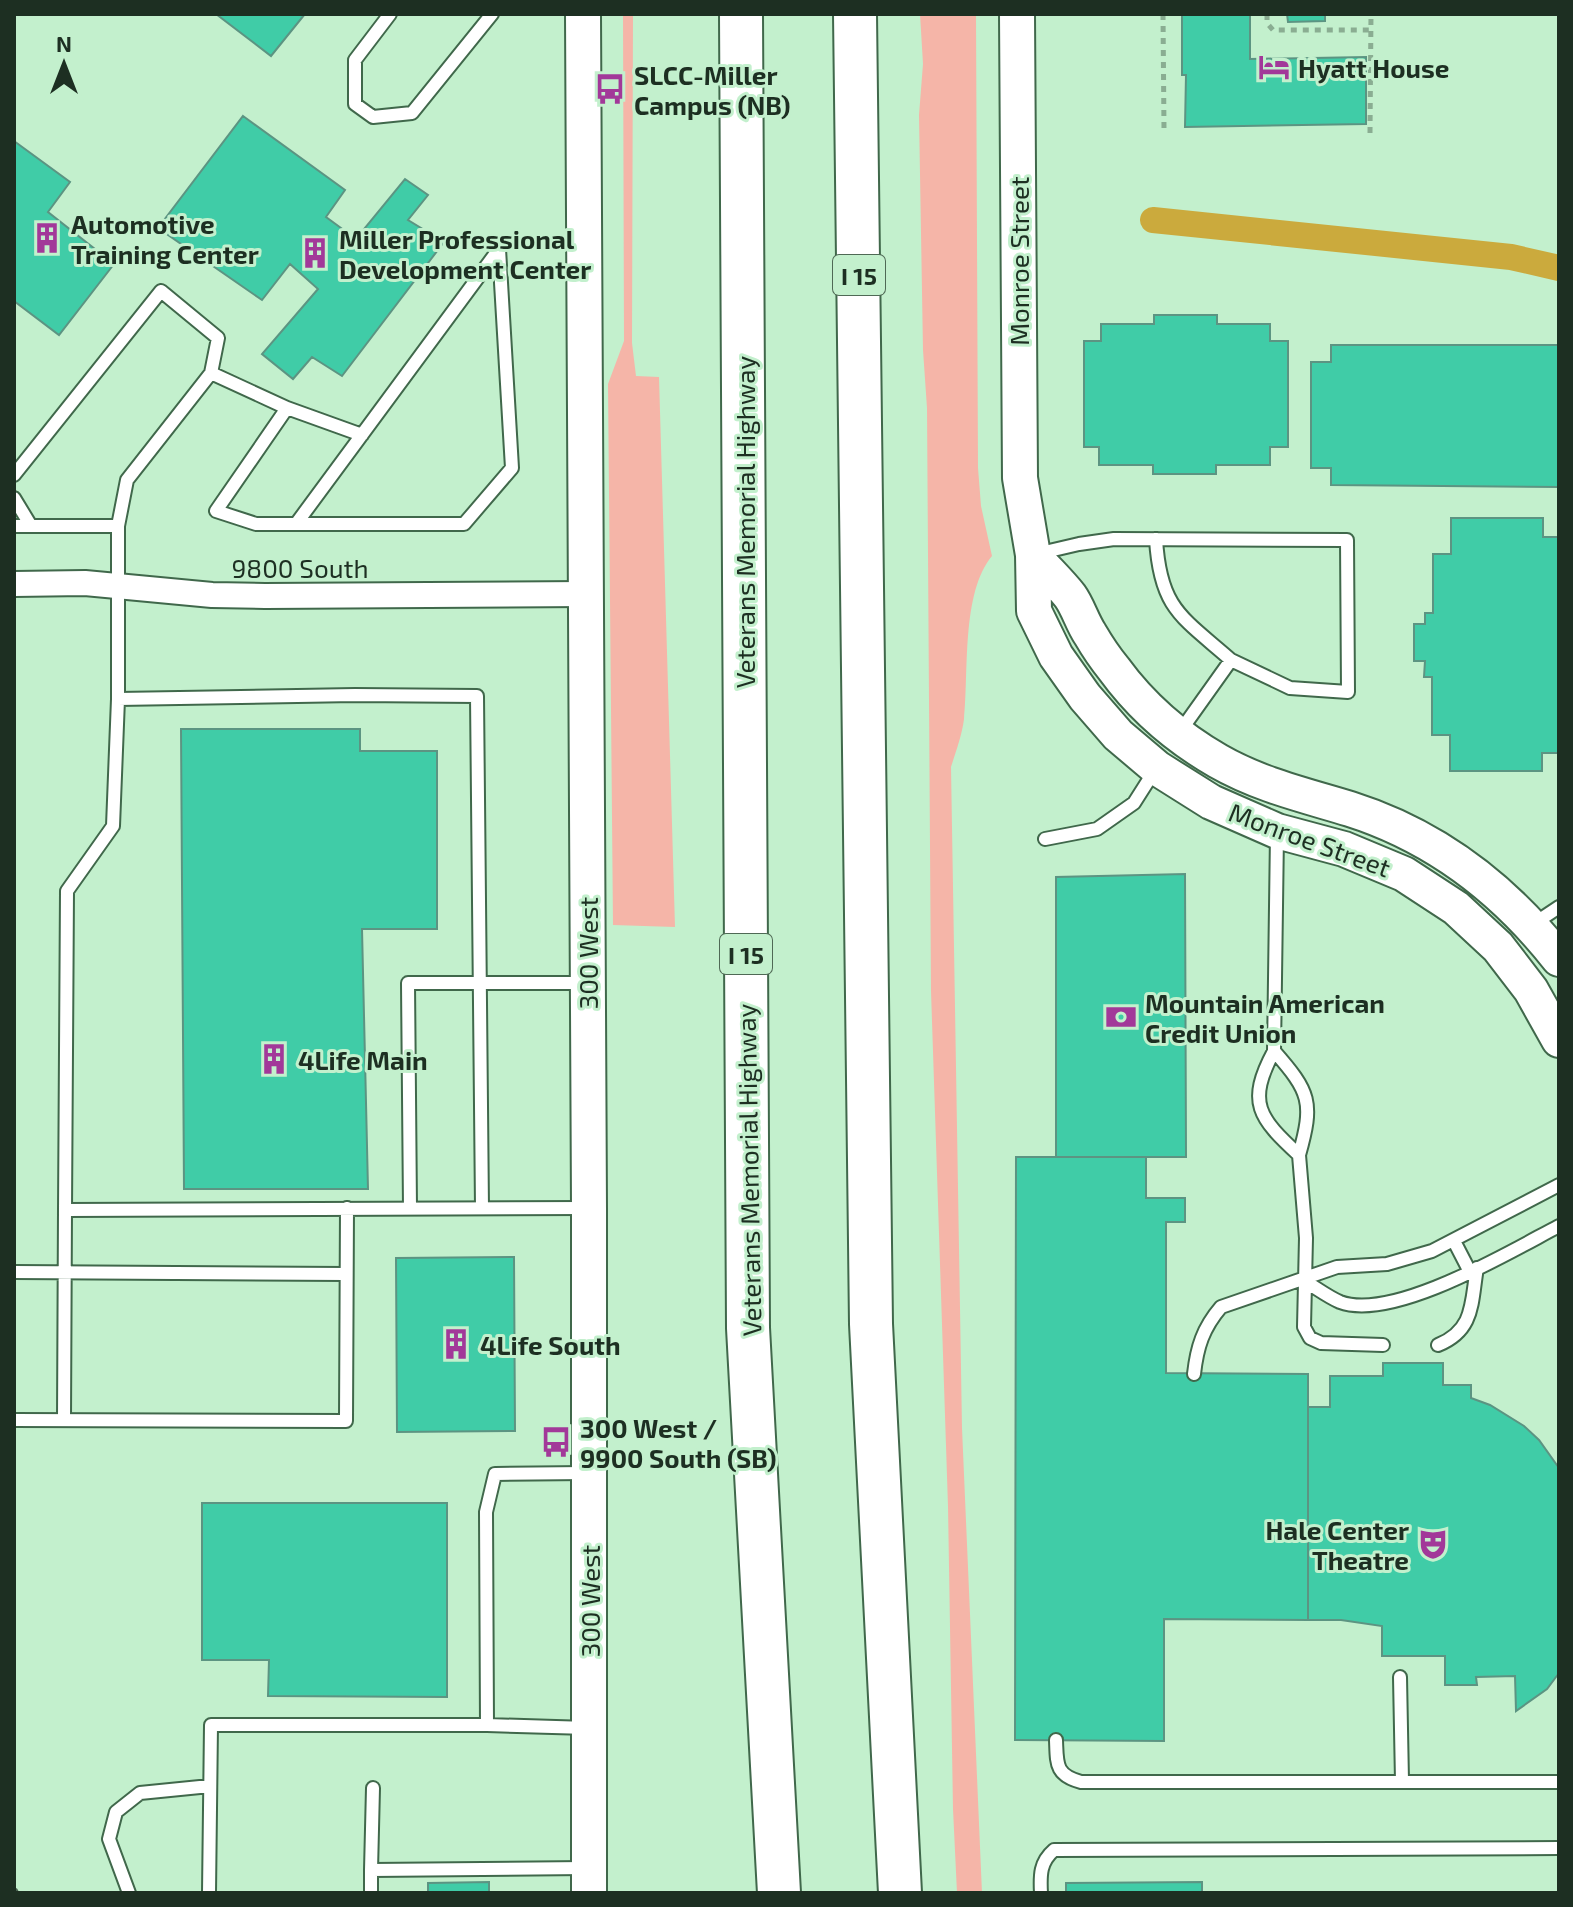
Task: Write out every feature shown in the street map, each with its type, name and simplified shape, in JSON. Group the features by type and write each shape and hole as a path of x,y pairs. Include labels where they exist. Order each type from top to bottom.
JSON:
{"highway":[{"name":"Veterans Memorial Highway","path":"741,14 748,1328 779,1893"},
{"name":"I 15","path":"855,14 871,1324 900,1893"}],"street":[{"name":"300 West","path":"583,14 589,1881"},
{"name":"Monroe Street","path":"1017,14 1019,466 1022,506 1033,555 1034,611 1056,656 1085,697 1118,735 1157,768 1211,802 1277,831 1344,849 1404,874 1456,908 1498,947 1531,990 1559,1040"},
{"name":"Monroe Street","path":"1033,555 1071,597 1089,634 1114,670 1144,704 1179,734 1218,761 1259,781 1396,826 1438,848 1504,896 1545,916 1559,959"},
{"name":"9800 South","path":"14,584 85,583 251,596 587,594"}],"lane":[{"path":"390,14 355,60 355,104 373,117 412,113 492,14"},
{"path":"287,408 216,511 256,524 296,524 464,524 512,468 499,249 296,524"},
{"path":"14,475 161,291 218,338 211,373 127,480 118,526 118,699 113,826 67,891 64,1420"},
{"path":"211,373 287,408 362,435"},
{"path":"14,498 31,526"},
{"path":"14,526 118,526"},
{"path":"1033,555 1102,541 1156,539 1347,540 1348,692 1290,688 1231,660 1178,613 1164,592 1157,570 1156,539"},
{"path":"1179,734 1231,660"},
{"path":"118,699 477,696 482,1208"},
{"path":"1045,839 1097,829 1134,803 1157,768"},
{"path":"1277,831 1274,1051 1262,1074 1259,1096 1262,1115 1299,1155"},
{"path":"410,1208 408,983 587,983"},
{"path":"1274,1051 1305,1092 1308,1124 1299,1155 1306,1238 1304,1327 1310,1338 1321,1343 1383,1345"},
{"path":"1194,1374 1198,1342 1210,1320 1221,1307 1233,1300 1337,1267 1387,1264 1432,1251 1559,1185"},
{"path":"14,1420 346,1421 347,1208"},
{"path":"65,1210 589,1208"},
{"path":"1303,1280 1342,1303 1371,1304 1408,1297 1446,1286 1559,1226"},
{"path":"1438,1345 1461,1331 1470,1316 1474,1270 1454,1241"},
{"path":"14,1272 346,1274"},
{"path":"487,1725 486,1512 495,1474 589,1473"},
{"path":"1400,1677 1402,1781"},
{"path":"209,1893 211,1725 589,1728"},
{"path":"1056,1740 1057,1765 1066,1778 1081,1782 1559,1782"},
{"path":"129,1893 109,1839 116,1812 140,1793 210,1786"},
{"path":"371,1893 373,1788"},
{"path":"1041,1893 1040,1873 1045,1858 1054,1850 1559,1848"},
{"path":"371,1870 589,1881"}],"path":[{"path":"1163,14 1164,129"},
{"path":"1267,14 1267,23 1273,30 1372,30"},
{"path":"1370,133 1371,14"}],"shaded area":[{"path":"623,14 633,14 632,343 636,376 659,377 675,927 613,925 608,384 624,341"},
{"path":"920,14 976,14 978,468 981,506 992,556 975,591 968,634 964,719 951,767 962,1428 982,1893 957,1893 953,1809 948,1506 931,991 927,408 923,350 919,115 923,64"}],"building":[{"path":"216,14 305,14 271,56"},
{"name":"Hyatt House","path":"1182,14 1250,14 1250,59 1366,57 1366,124 1185,127"},
{"path":"1287,14 1325,14 1325,21 1288,22"},
{"name":"Miller Professional Development Center","path":"243,116 345,190 326,217 356,239 405,179 428,195 408,220 444,242 342,376 312,357 293,379 262,354 318,289 290,264 262,300 158,228"},
{"name":"Automotive Training Center","path":"14,141 70,182 48,212 114,264 59,335 14,301"},
{"path":"1154,315 1217,315 1217,324 1270,324 1270,341 1288,341 1288,447 1270,447 1270,465 1216,465 1216,474 1153,474 1153,465 1099,465 1099,447 1084,447 1084,341 1101,341 1101,324 1154,324"},
{"path":"1331,345 1559,345 1559,487 1331,485 1331,468 1311,468 1311,362 1331,362"},
{"path":"1451,518 1543,518 1543,537 1559,537 1559,753 1542,753 1542,771 1450,771 1450,735 1432,735 1432,677 1424,677 1425,661 1414,661 1414,624 1425,624 1425,613 1433,613 1433,554 1451,554"},
{"name":"4Life Main","path":"181,729 360,729 360,751 437,751 437,929 362,929 368,1189 184,1189"},
{"name":"Mountain American Credit Union","path":"1185,874 1186,1157 1056,1157 1056,877"},
{"path":"1016,1157 1146,1157 1146,1198 1185,1198 1185,1222 1166,1222 1166,1373 1308,1374 1308,1620 1164,1619 1164,1741 1015,1740"},
{"name":"4Life South","path":"514,1257 515,1431 397,1432 396,1258"},
{"name":"Hale Center Theatre","path":"1383,1363 1443,1363 1443,1385 1471,1385 1471,1398 1490,1405 1524,1426 1539,1440 1559,1468 1559,1673 1547,1689 1516,1711 1515,1676 1476,1677 1477,1685 1445,1685 1445,1656 1382,1656 1382,1626 1341,1620 1308,1620 1308,1407 1330,1407 1330,1376 1383,1376"},
{"path":"202,1503 447,1503 447,1697 268,1696 269,1660 202,1660"},
{"path":"489,1882 489,1893 428,1893 428,1883"},
{"path":"1202,1882 1202,1893 1066,1893 1066,1883"}],"waterway":[{"path":"1153,220 1511,257 1559,268"}],"place":[{"name":"Hyatt House","path":"1274,67"},
{"name":"SLCC-Miller Campus (NB)","path":"610,89"},
{"name":"Automotive Training Center","path":"47,238"},
{"name":"Miller Professional Development Center","path":"315,253"},
{"name":"Mountain American Credit Union","path":"1121,1017"},
{"name":"4Life Main","path":"274,1059"},
{"name":"4Life South","path":"456,1344"},
{"name":"300 West / 9900 South (SB)","path":"556,1442"},
{"name":"Hale Center Theatre","path":"1433,1544"}]}
